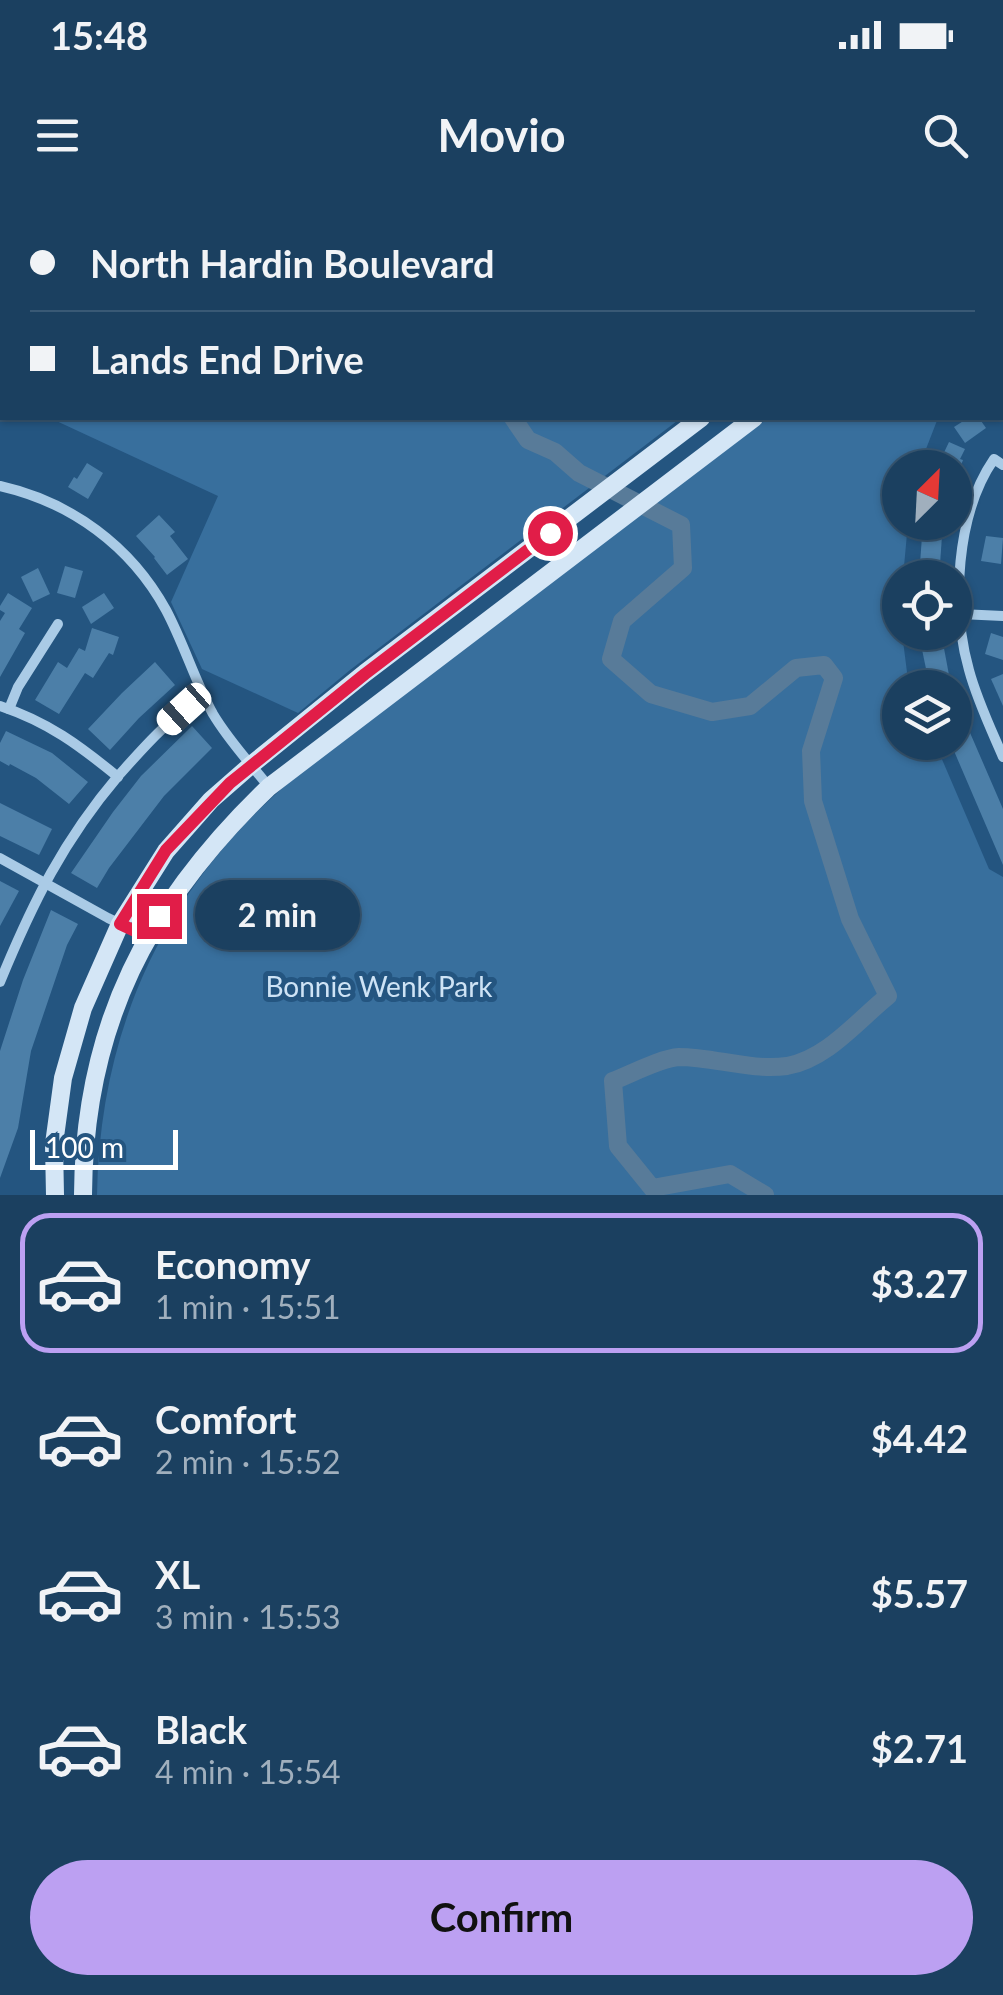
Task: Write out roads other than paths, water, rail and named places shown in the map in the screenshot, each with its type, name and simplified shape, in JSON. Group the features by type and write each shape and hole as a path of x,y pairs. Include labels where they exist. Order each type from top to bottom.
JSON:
{"main road":[{"path":"55,1195 54,1144 63,1078 83,1008 120,924 166,850 211,800 251,765 698,420"},
{"path":"83,1195 86,1125 114,1011 159,916 230,824 269,787 751,420"}],"street":[{"path":"963,560 967,518 978,486 998,462"},
{"path":"0,486 75,515 127,557 166,612 205,698 229,739 269,787"},
{"path":"972,615 1003,616"},
{"path":"58,624 4,707 67,736 118,777"},
{"path":"964,650 979,701 1003,758"},
{"path":"0,982 27,918 76,829 150,742 184,709 205,698"},
{"path":"0,858 148,937"}],"waterway":[{"path":"514,420 528,440 555,452 579,473 681,525 683,568 622,621 611,659 651,694 712,712 750,706 796,668 824,665 834,678 811,751 813,801 850,919 888,996 841,1038 802,1062 760,1067 679,1057 613,1081 618,1146 652,1188 730,1174 765,1195"}],"park label":[{"name":"Bonnie Wenk Park","path":"379,987"}]}
